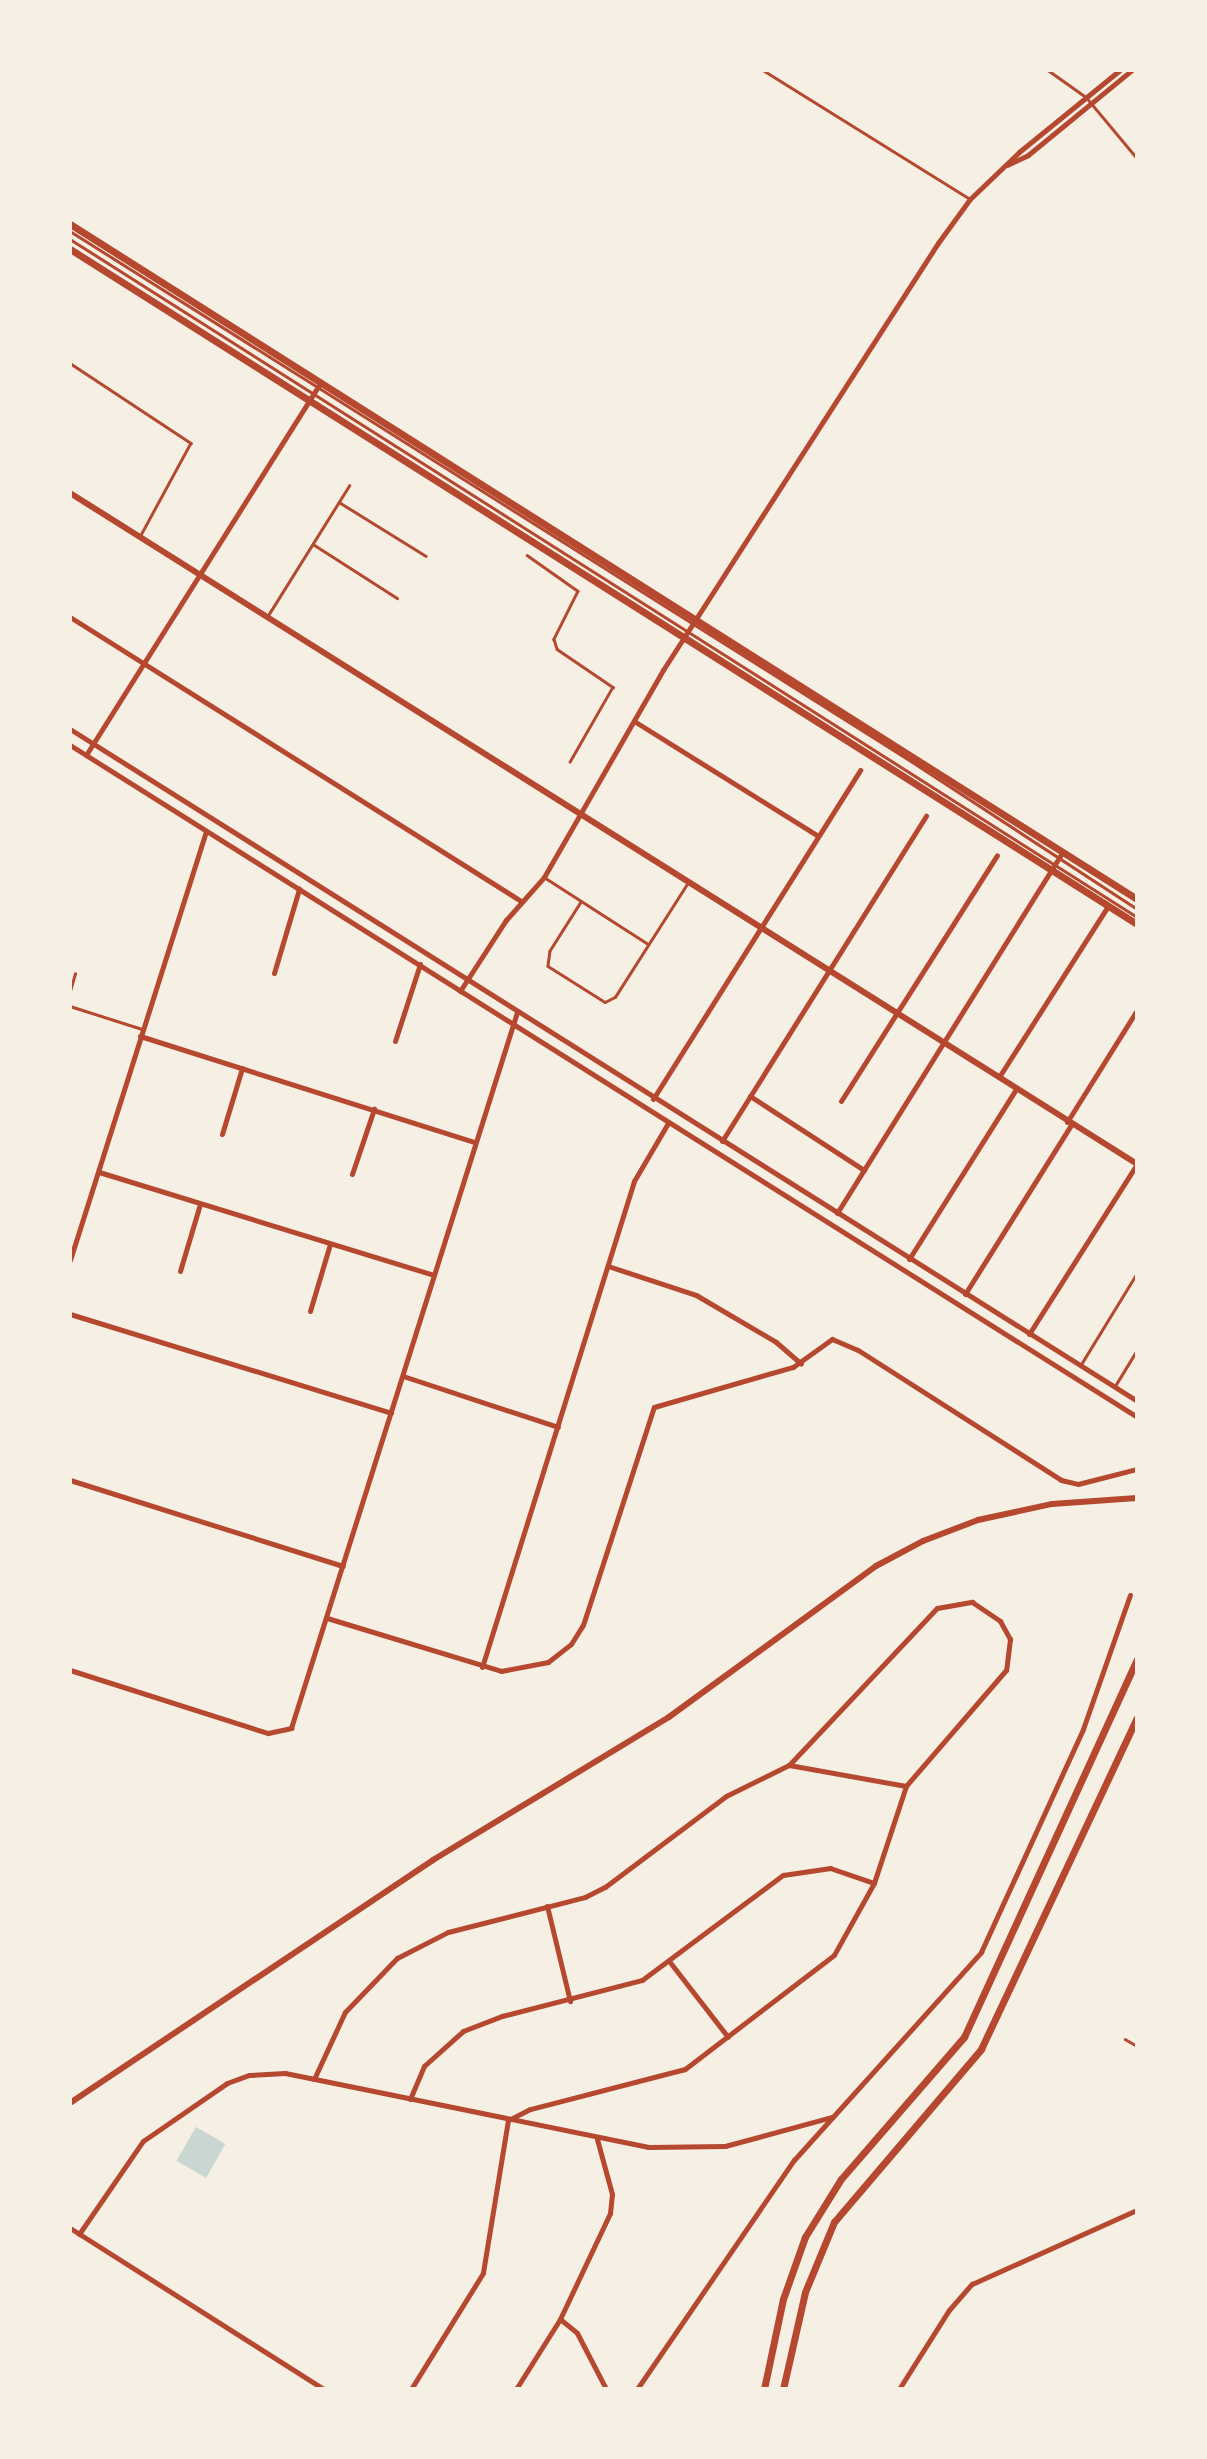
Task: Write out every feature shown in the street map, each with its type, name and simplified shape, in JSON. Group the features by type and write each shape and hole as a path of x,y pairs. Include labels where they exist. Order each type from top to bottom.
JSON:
{"main road":[{"path":"70,224 697,622 1057,861 1108,906 1137,924"},
{"path":"70,248 687,635 1057,861 1137,899"},
{"path":"764,2389 783,2299 805,2237 841,2179 964,2037 1137,1659"},
{"path":"783,2389 805,2292 834,2222 981,2049 1137,1718"}],"street":[{"path":"460,991 521,901 544,877 687,635 970,199 1120,70"},
{"path":"1007,165 1028,155 1132,70"},
{"path":"86,755 319,384"},
{"path":"70,493 999,1077 1069,1124 1137,1164 1029,1334"},
{"path":"70,617 521,901"},
{"path":"634,721 818,836"},
{"path":"70,729 653,1099 1137,1401"},
{"path":"70,745 1137,1417"},
{"path":"653,1099 860,770"},
{"path":"722,1141 926,816"},
{"path":"70,1260 206,831"},
{"path":"841,1101 997,855"},
{"path":"837,1213 1057,861"},
{"path":"274,973 299,889"},
{"path":"999,1077 1108,906"},
{"path":"395,1041 420,964"},
{"path":"965,1294 1137,1010"},
{"path":"70,1670 268,1733 287,1731 294,1723 517,1012"},
{"path":"140,1036 475,1142"},
{"path":"222,1134 243,1068"},
{"path":"909,1259 1017,1089"},
{"path":"750,1096 864,1170"},
{"path":"352,1174 374,1109"},
{"path":"482,1667 637,1172 668,1123"},
{"path":"99,1172 434,1275"},
{"path":"180,1271 200,1203"},
{"path":"310,1311 330,1244"},
{"path":"608,1266 696,1295 776,1342 801,1364"},
{"path":"70,1314 391,1413"},
{"path":"327,1618 482,1667 513,1672 536,1667 560,1654 577,1634 654,1407 801,1364 828,1340 838,1339 1061,1480 1078,1484 1137,1469"},
{"path":"403,1376 558,1427"},
{"path":"70,1480 343,1566"},
{"path":"70,2103 433,1860 669,1717 876,1566 923,1541 978,1520 1052,1504 1135,1497"},
{"path":"637,2389 728,2252 794,2160 981,1952 1083,1729 1130,1595"},
{"path":"314,2080 345,2012 397,1958 448,1932 547,1906 605,1887 717,1802 789,1765 930,1612 964,1601 991,1612 1010,1639 1006,1670 906,1786 874,1883 834,1955 679,2073 523,2111 508,2119"},
{"path":"789,1765 906,1786"},
{"path":"410,2099 424,2066 463,2031 502,2016 633,1984 669,1961 783,1875 830,1868 874,1883"},
{"path":"547,1906 570,2001"},
{"path":"669,1961 728,2037"},
{"path":"79,2234 134,2150 208,2095 240,2077 262,2073 314,2080 597,2139 649,2147 725,2146 834,2116"},
{"path":"411,2389 483,2273 508,2119"},
{"path":"516,2389 561,2319 612,2204 597,2139"},
{"path":"899,2389 949,2310 972,2284 1137,2210"},
{"path":"70,2228 324,2389"},
{"path":"561,2319 577,2333 606,2389"}],"lane":[{"path":"764,70 970,199"},
{"path":"1048,70 1086,97 1137,158"},
{"path":"70,231 319,384"},
{"path":"70,239 311,398"},
{"path":"70,363 191,443 140,537"},
{"path":"267,617 349,486"},
{"path":"339,502 426,556"},
{"path":"313,544 397,598"},
{"path":"527,555 578,591 554,639 557,649 613,687 570,762"},
{"path":"1057,861 1137,909"},
{"path":"1057,861 1137,917"},
{"path":"544,877 648,944"},
{"path":"581,902 549,955 551,971 601,1001 609,1001 689,882"},
{"path":"70,991 75,974"},
{"path":"70,1006 142,1028"},
{"path":"1080,1366 1137,1273"},
{"path":"1115,1387 1137,1350"},
{"path":"1125,2039 1137,2046"}],"shaded area":[{"path":"196,2127 225,2144 206,2178 177,2161"}]}
